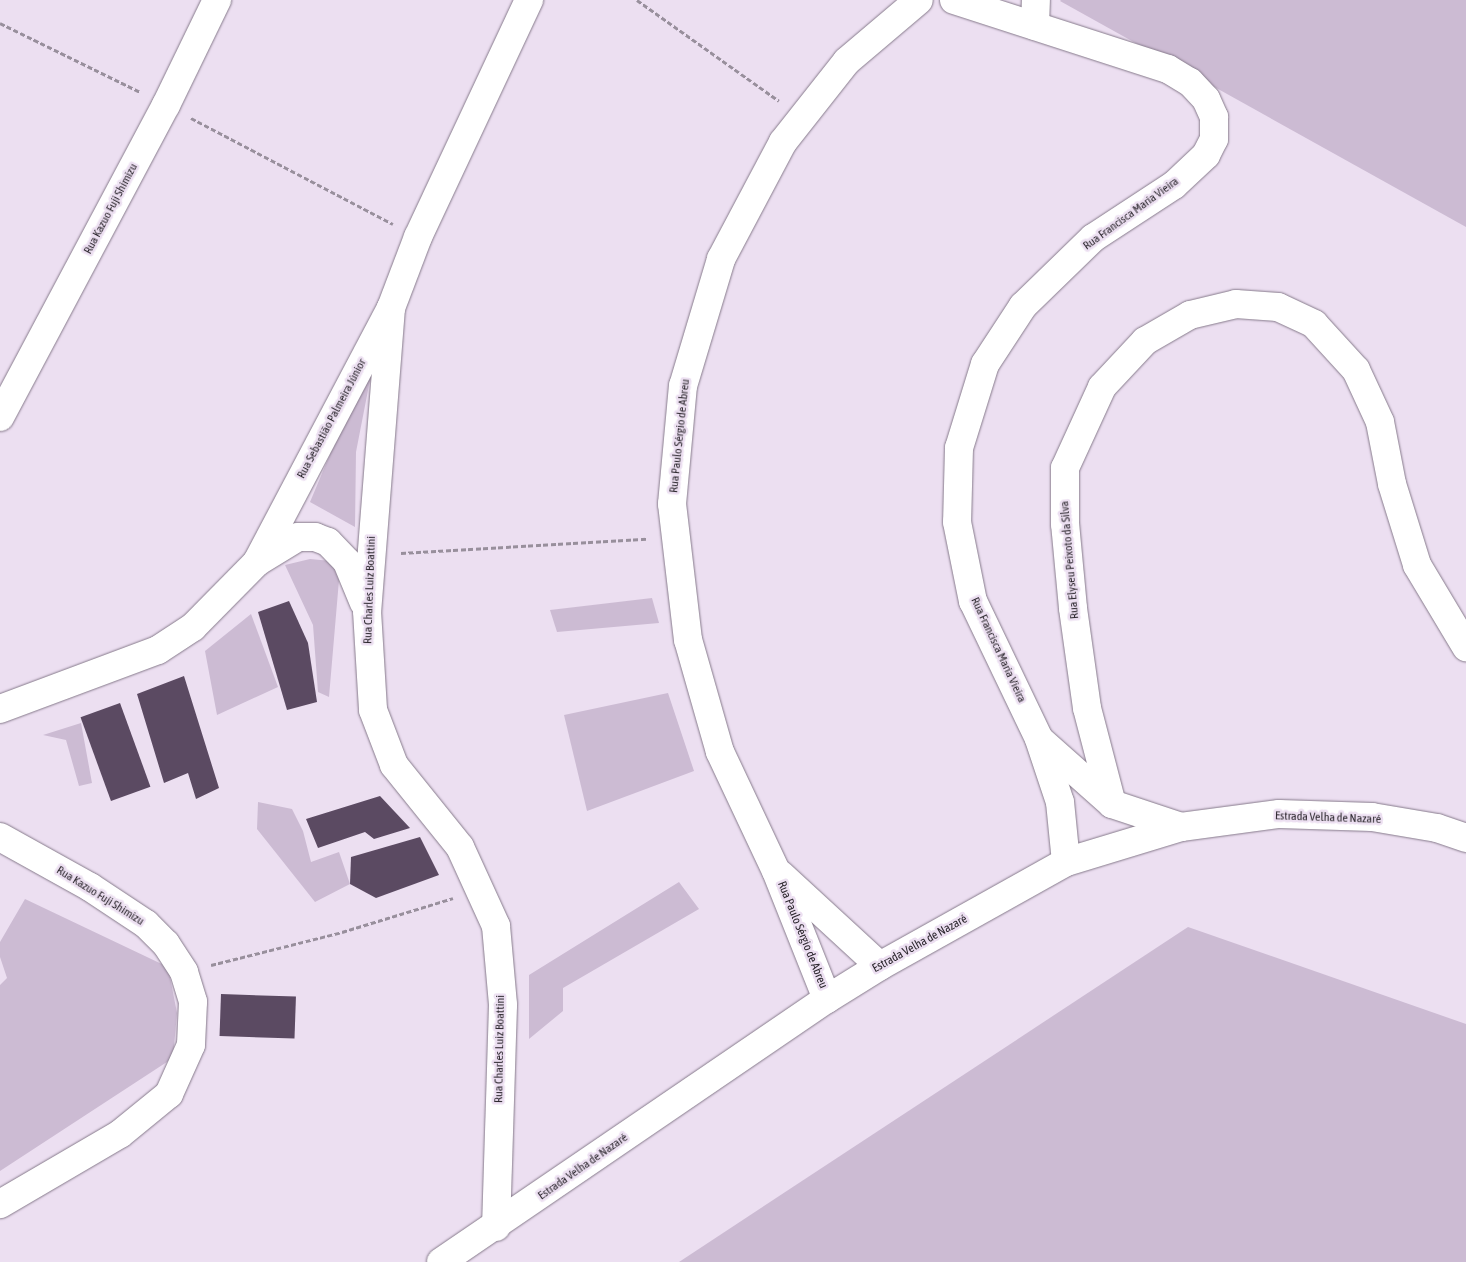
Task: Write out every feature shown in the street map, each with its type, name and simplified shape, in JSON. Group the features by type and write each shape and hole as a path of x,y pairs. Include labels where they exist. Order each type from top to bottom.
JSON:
{"street":[{"name":"Rua Kazuo Fuji Shimizu","path":"0,417 166,105 217,0"},
{"name":"Rua Sebastião Palmeira Júnior","path":"0,709 158,650 193,627 257,562 391,308 418,237 529,0"},
{"name":"Rua Paulo Sérgio de Abreu","path":"827,999 776,871 720,752 688,640 672,504 683,386 720,259 784,142 802,117 847,61 920,0"},
{"name":"Rua Francisca Maria Vieira","path":"954,0 1035,13 1135,57 1168,69 1190,82 1206,99 1214,117 1214,139 1206,155 1174,184 1093,238 1023,306 985,364 958,448 957,522 973,601 1039,739 1060,802 1066,862"},
{"name":"Rua Elyseu Peixoto da Silva","path":"1112,804 1087,708 1074,617 1065,524 1065,468 1102,387 1145,341 1190,315 1236,304 1278,307 1314,324 1356,370 1380,422 1392,484 1417,564 1466,647"},
{"name":"Rua Charles Luiz Boattini","path":"391,308 370,554 367,611 373,710 394,764 460,847 481,889 496,926 503,1005 496,1227"},
{"path":"257,562 298,537 315,537 328,542 347,562 367,611"},
{"name":"Rua Francisca Maria Vieira","path":"1039,739 1112,804 1181,827"},
{"name":"Estrada Velha de Nazaré","path":"441,1262 496,1227 827,999 880,966 1066,862 1181,827 1279,814 1372,817 1437,828 1466,838"},
{"name":"Rua Kazuo Fuji Shimizu","path":"0,837 90,887 146,924 166,944 184,972 193,1002 191,1045 169,1094 120,1134 0,1204"},
{"name":"Rua Paulo Sérgio de Abreu","path":"776,871 880,966"}],"path":[{"path":"637,0 802,117"},
{"path":"0,23 166,105 418,237"},
{"path":"370,554 676,538"},
{"path":"184,972 342,932 481,889"}],"shaded area":[{"path":"1061,0 1466,0 1466,227 1060,1"},
{"path":"362,378 370,380 356,452 355,527 310,502"},
{"path":"310,559 331,561 339,580 329,697 318,692 313,625 285,565"},
{"path":"652,598 659,623 557,632 550,610"},
{"path":"251,614 278,687 217,715 205,651"},
{"path":"668,693 694,771 587,811 564,715"},
{"path":"81,723 92,783 79,786 66,740 43,735"},
{"path":"258,802 292,809 303,831 311,862 339,852 350,884 315,902 257,829"},
{"path":"679,882 699,909 563,988 563,1011 529,1039 529,975"},
{"path":"25,899 168,967 177,1013 173,1058 0,1171 0,985 7,978 0,957 0,942"},
{"path":"1188,927 1466,1024 1466,1262 679,1262"}],"building":[{"path":"289,601 308,643 317,702 287,710 258,612"},
{"path":"184,676 219,788 196,799 188,773 164,783 137,694"},
{"path":"120,703 150,787 111,801 81,717"},
{"path":"380,796 410,828 374,839 365,832 318,848 306,819"},
{"path":"420,837 439,875 376,898 350,884 351,857"},
{"path":"221,994 296,997 294,1039 220,1036"}]}
